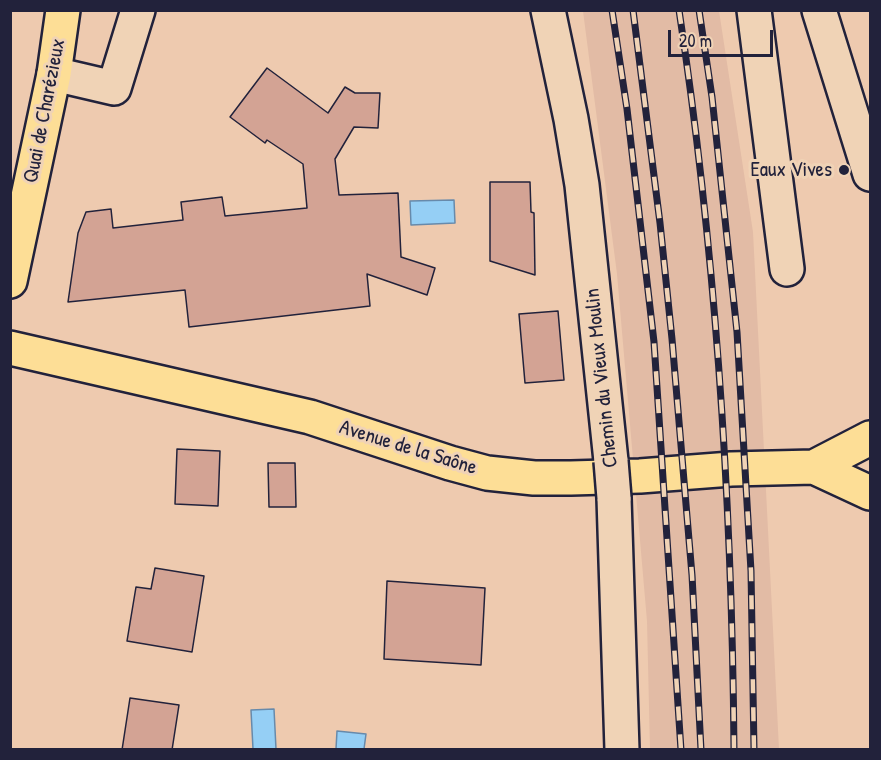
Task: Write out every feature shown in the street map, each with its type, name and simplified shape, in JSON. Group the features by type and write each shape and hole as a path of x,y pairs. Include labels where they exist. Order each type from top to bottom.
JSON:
{"main road":[{"name":"Quai de Charézieux","path":"10,281 54,74 63,10"},
{"name":"Avenue de la Saône","path":"10,348 310,417 450,463 487,472 534,478 640,476 730,469 814,467 870,438"},
{"name":"Avenue de la Saône","path":"814,467 870,493"}],"street":[{"path":"54,74 114,88 138,10"},
{"name":"Chemin du Vieux Moulin","path":"548,10 582,185 611,461 622,750"},
{"path":"754,10 787,269"},
{"path":"819,10 870,174"}],"shaded area":[{"path":"583,11 719,11 753,232 779,749 650,749 647,621 617,274"}],"water":[{"path":"454,200 455,223 411,225 410,201"},
{"path":"274,709 276,749 253,749 251,710"},
{"path":"337,731 366,734 364,749 336,749"}],"building":[{"path":"267,68 328,113 345,87 355,93 380,93 378,128 354,127 335,159 339,195 398,193 401,257 435,268 427,295 367,274 370,306 189,327 185,290 68,302 78,233 86,212 111,209 113,228 183,220 181,202 222,197 225,216 307,208 303,164 267,140 265,143 230,117"},
{"path":"490,182 530,182 531,212 534,213 535,275 490,261"},
{"path":"558,311 564,380 525,383 519,314"},
{"path":"177,449 220,451 218,506 175,504"},
{"path":"268,463 295,463 296,507 269,507"},
{"path":"155,568 204,576 192,652 127,641 136,587 151,589"},
{"path":"387,581 485,588 481,665 384,659"},
{"path":"130,698 179,705 172,750 122,750"}],"railway":[{"path":"612,10 627,109 654,342 681,750"},
{"path":"633,10 672,339 692,575 701,750"},
{"path":"679,10 703,194 720,379 730,564 734,750"},
{"path":"699,10 712,97 737,332 751,571 754,750"}],"place":[{"name":"Eaux Vives","path":"844,170"}]}
